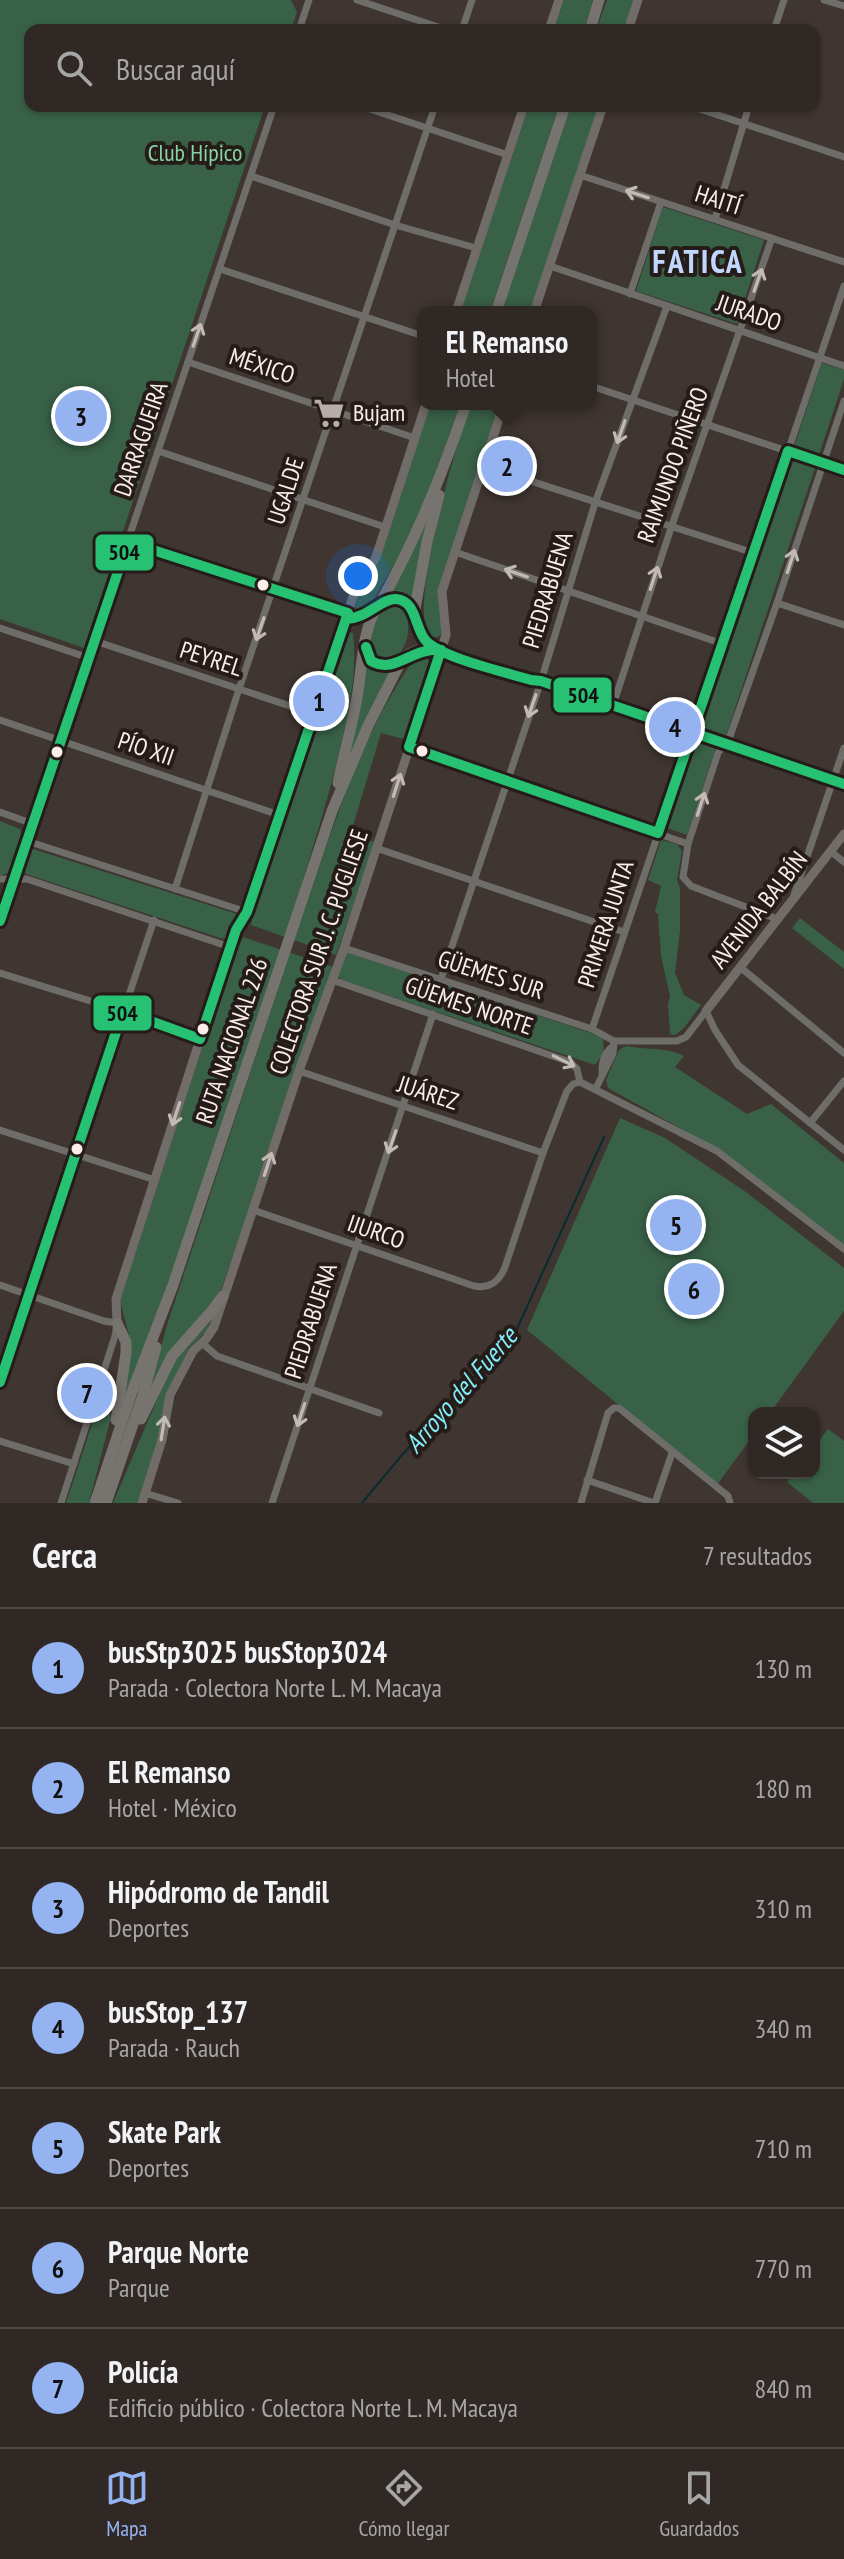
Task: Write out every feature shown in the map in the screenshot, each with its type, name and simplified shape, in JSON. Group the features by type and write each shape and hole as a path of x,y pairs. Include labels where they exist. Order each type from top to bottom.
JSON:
{"highway":[{"path":"592,24 600,0"},
{"path":"498,306 563,112"},
{"name":"RUTA NACIONAL 226","path":"332,811 369,626 412,545 464,410"},
{"name":"RUTA NACIONAL 226","path":"95,1503 143,1395 173,1285 332,811 368,726 412,640 427,542 451,448"},
{"path":"347,616 361,618 390,600 400,600 410,606 423,638 441,650"},
{"path":"347,616 376,666 386,667 424,649 441,650"},
{"path":"113,1465 172,1356 223,1296"},
{"path":"113,1465 126,1353 126,1342 117,1323"},
{"name":"RUTA NACIONAL 226","path":"106,1503 113,1465"}],"main road":[{"path":"551,24 559,0"},
{"path":"630,24 638,0"},
{"path":"458,306 522,112"},
{"path":"536,306 601,112"},
{"path":"117,1323 116,1299 236,929 247,912 356,589 376,557 424,410"},
{"name":"COLECTORA SUR J. C. PUGLIESE","path":"143,1498 162,1440 170,1395 190,1356 212,1330 344,948 441,650 446,630 442,591 502,410"},
{"name":"AVENIDA BALBÍN","path":"706,1011 844,834"}],"street":[{"path":"301,24 309,0"},
{"path":"357,0 429,24"},
{"path":"464,24 472,0"},
{"path":"776,24 784,0"},
{"path":"824,0 844,6"},
{"name":"DARRAGUEIRA","path":"0,921 272,112"},
{"path":"380,112 508,155"},
{"name":"UGALDE","path":"175,889 433,112"},
{"path":"708,112 844,157"},
{"path":"715,219 747,112"},
{"name":"HAITÍ","path":"580,175 844,262"},
{"path":"251,176 395,225 476,248"},
{"path":"630,294 661,202"},
{"name":"RAIMUNDO PIÑERO","path":"613,705 772,238"},
{"name":"JURADO","path":"550,266 844,366"},
{"path":"220,269 417,334"},
{"name":"PRIMERA JUNTA","path":"592,1029 844,286"},
{"name":"PIEDRABUENA","path":"441,979 541,681 595,503 667,306"},
{"name":"MÉXICO","path":"188,362 415,438"},
{"path":"597,388 844,470"},
{"path":"777,919 694,888 684,879 688,844 718,753 730,736 777,603 844,401"},
{"path":"158,451 385,527"},
{"path":"484,466 754,553"},
{"path":"128,542 347,616"},
{"path":"455,552 723,644"},
{"path":"777,603 844,625"},
{"path":"0,628 89,658"},
{"name":"PEYREL","path":"95,641 314,714"},
{"path":"441,650 844,784"},
{"name":"PÍO XII","path":"0,720 279,815"},
{"path":"409,747 688,844"},
{"path":"794,897 844,748"},
{"path":"0,812 33,824"},
{"path":"27,841 247,912"},
{"path":"376,848 624,932"},
{"path":"830,851 844,862"},
{"path":"0,879 27,879 230,947"},
{"path":"0,1382 154,920"},
{"name":"GÜEMES SUR","path":"344,948 592,1029 613,1044 681,1040 691,1033 706,1011"},
{"path":"740,967 844,1053"},
{"path":"0,973 123,1011 200,1039"},
{"name":"GÜEMES NORTE","path":"332,980 570,1062 577,1069 580,1082"},
{"path":"706,1011 738,1065 844,1150"},
{"name":"PIEDRABUENA","path":"272,1503 433,1014"},
{"path":"596,1088 602,1063 613,1044"},
{"name":"JUÁREZ","path":"299,1071 543,1153"},
{"path":"810,1123 844,1081"},
{"path":"543,1153 567,1091 580,1082 717,1151 844,1249"},
{"path":"0,1130 155,1180"},
{"name":"IJURCO","path":"253,1210 474,1286 488,1287 503,1273 543,1153"},
{"path":"0,1285 117,1323 61,1503"},
{"path":"202,1343 217,1356 379,1413"},
{"path":"581,1503 608,1413 614,1408 619,1408 729,1499"},
{"path":"0,1441 74,1464"},
{"path":"587,1480 655,1503 672,1453"},
{"path":"143,1498 178,1503"}],"green space":[{"name":"Club Hípico","path":"0,0 291,0 297,12 293,24 24,24 24,112 263,112 84,648 0,619"},
{"path":"564,0 593,0 586,24 556,24"},
{"path":"607,0 635,0 627,24 598,24"},
{"path":"527,112 557,112 492,306 462,306"},
{"path":"568,112 598,112 534,306 503,306"},
{"path":"663,207 764,240 737,324 636,291"},
{"path":"822,363 844,370 844,379 819,455 794,447"},
{"path":"428,410 458,410 408,538 369,606 360,613 355,609 357,602 378,562"},
{"path":"468,410 499,410 440,589 442,634 429,637 424,620 429,560"},
{"path":"791,456 816,465 726,736 700,727"},
{"path":"435,498 414,604 387,596"},
{"path":"394,604 404,606 408,635 394,661 379,663 369,650 371,636 378,616"},
{"path":"353,633 354,666 348,714 325,805 286,935 295,938 346,792 378,720 417,655 426,655 431,665 407,740 381,733 352,829 356,836 375,842 336,955 251,925 249,918 345,635"},
{"path":"366,663 381,672 392,671 354,753 346,759"},
{"path":"696,737 717,744 687,835 667,828"},
{"path":"0,821 20,829 23,837 11,872 0,876"},
{"path":"661,840 677,844 682,851 677,880 680,888 680,931 675,973 684,995 701,1005 675,1035 670,1034 670,996 661,956 658,914 655,912 661,886 648,880"},
{"path":"33,849 240,916 228,939 220,938 26,874 22,865"},
{"path":"800,918 844,952 844,969 792,928"},
{"path":"243,937 333,967 222,1287 149,1394 167,1325 288,959 122,1407 130,1339 120,1301 228,968"},
{"path":"346,952 591,1033 603,1039 604,1052 595,1065 342,980 337,971"},
{"path":"626,1046 684,1056 675,1067 747,1114 771,1104 844,1163 844,1247 723,1152 608,1088 606,1080 619,1050"},
{"path":"620,1118 665,1138 746,1192 844,1268 844,1311 774,1407 748,1407 748,1442 717,1485 527,1330"},
{"path":"213,1319 209,1329 189,1348 167,1395 158,1441 138,1503 113,1503 173,1362"},
{"path":"99,1403 106,1405 111,1417 89,1503 66,1503"},
{"path":"828,1429 844,1441 844,1503 813,1503 787,1482 789,1479 820,1479 820,1439"}],"waterway":[{"name":"Arroyo del Fuerte","path":"362,1503 516,1331 604,1137"}],"transit line":[{"name":"504","path":"441,650 409,747 658,833 788,451 844,470"},
{"name":"504","path":"0,921 128,542 348,613 247,912 236,930 200,1039 123,1011 0,1382"},
{"name":"504","path":"346,619 390,600 403,601 412,610 427,642 448,654 541,681 844,784"},
{"name":"504","path":"366,647 371,661 388,665 421,652 441,650"}],"place":[{"name":"Bujam","path":"329,413"},
{"name":"Hipódromo de Tandil","path":"81,416"},
{"name":"El Remanso","path":"507,466"},
{"name":"busStp3025 busStop3024","path":"319,701"},
{"name":"busStop_137","path":"675,727"},
{"name":"Skate Park","path":"676,1225"},
{"name":"Parque Norte","path":"694,1289"},
{"name":"Policía","path":"87,1393"}],"district":[{"name":"FATICA","path":"698,262"}]}
